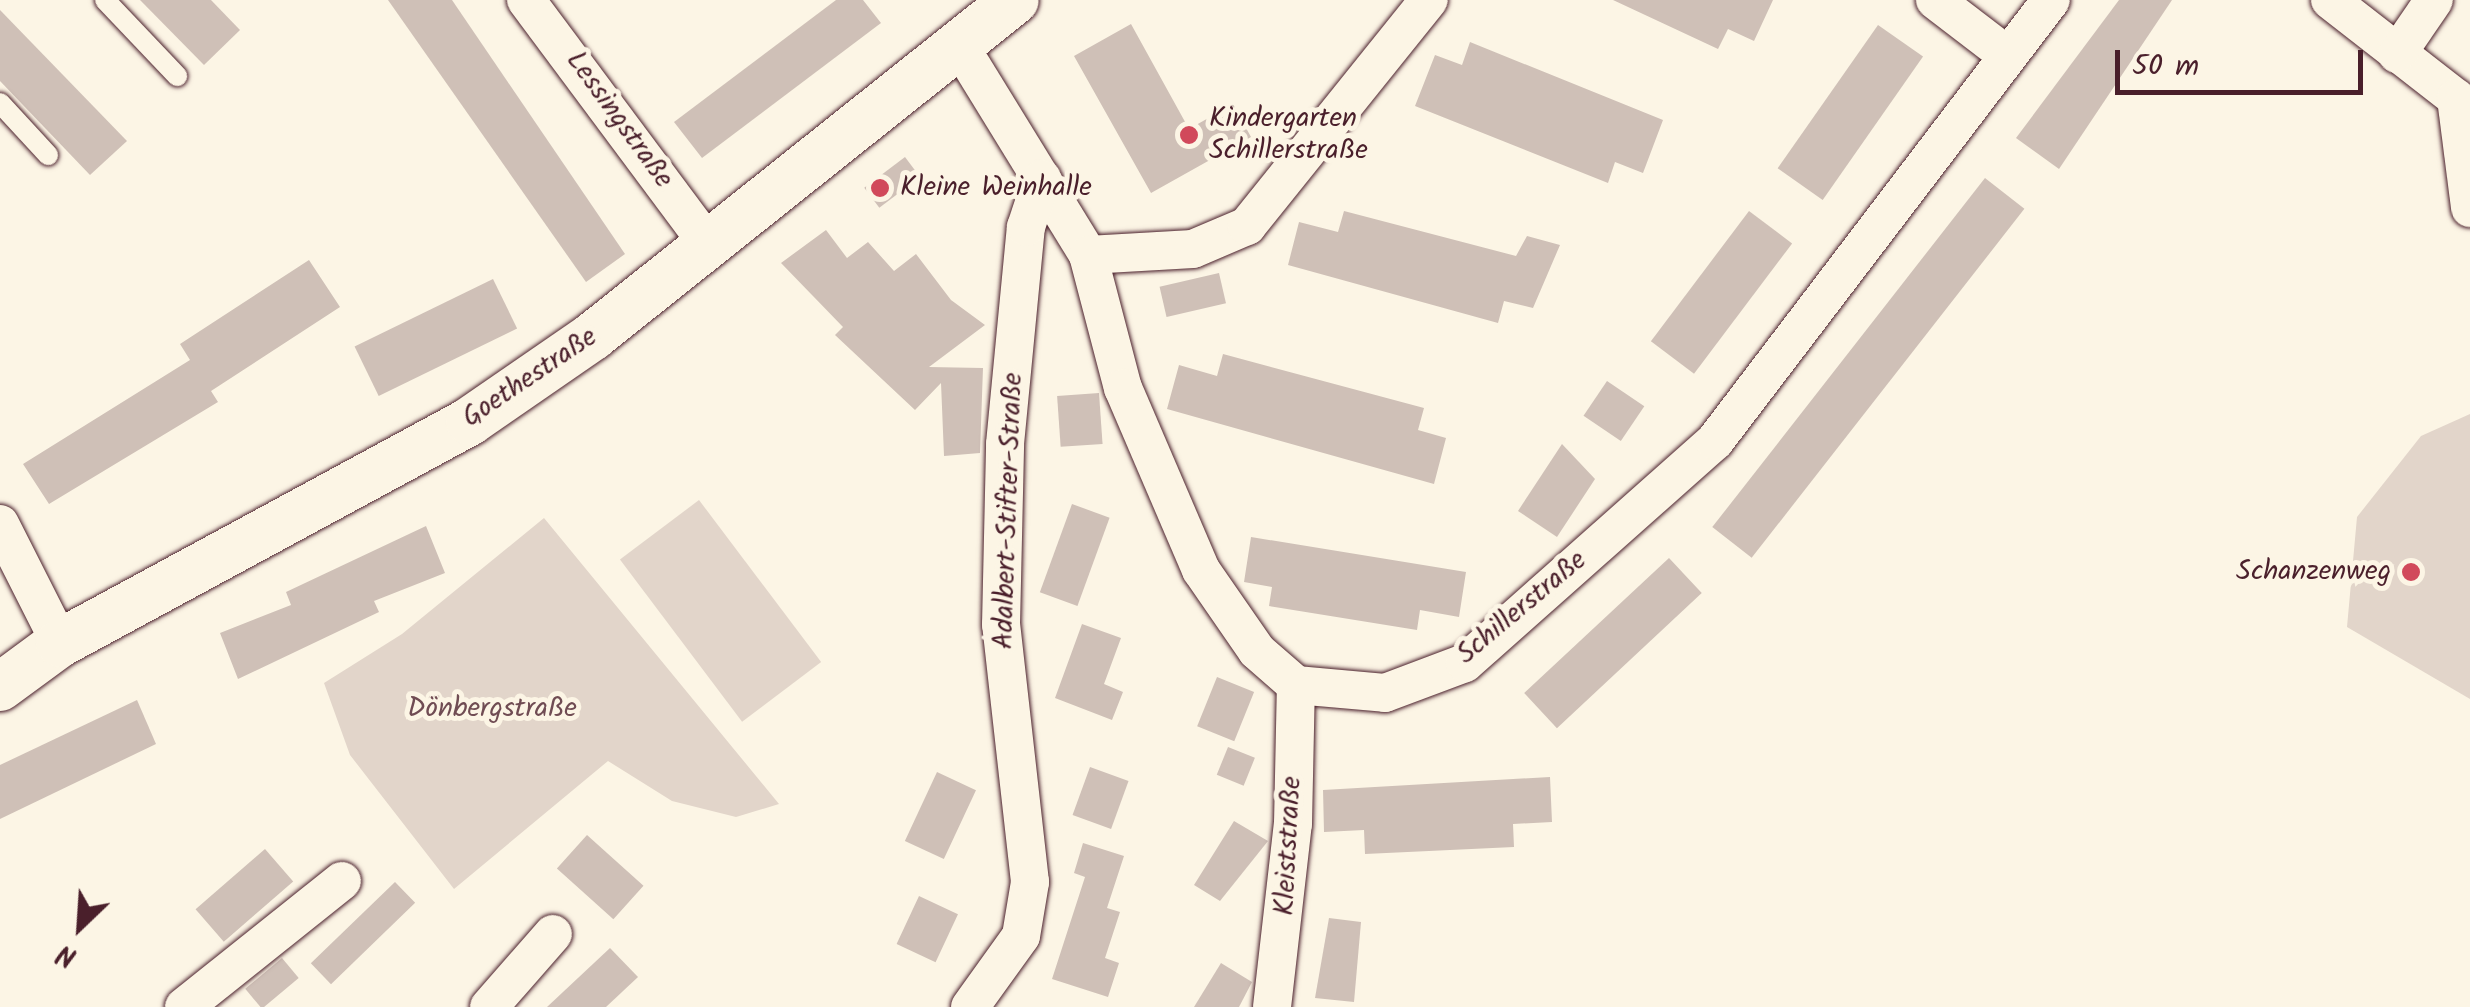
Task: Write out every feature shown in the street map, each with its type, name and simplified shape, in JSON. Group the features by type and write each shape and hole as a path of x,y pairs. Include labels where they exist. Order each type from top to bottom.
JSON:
{"street":[{"name":"Lessingstraße","path":"526,0 708,244"},
{"name":"Goethestraße","path":"0,687 60,643 470,421 708,244 1016,0"},
{"path":"1088,255 1192,249 1247,226 1429,0"},
{"path":"1935,0 2007,54"},
{"name":"Schillerstraße","path":"1296,684 1384,693 1465,662 1714,441 2051,0"},
{"path":"2330,0 2463,101 2469,206"},
{"path":"2397,54 2434,0"},
{"path":"959,45 1088,255 1160,489 1246,635 1296,684"},
{"name":"Adalbert-Stifter-Straße","path":"970,1007 1021,936 1030,882 1000,625 1007,424 1026,227 1042,179"},
{"path":"0,524 60,643"},
{"name":"Kleiststraße","path":"1272,1007 1294,824 1296,684"},
{"path":"184,1007 342,881"},
{"path":"490,1007 553,934"}],"lane":[{"path":"105,0 176,76"},
{"path":"0,102 48,155"}],"green space":[{"name":"Schanzenweg","path":"2470,414 2470,699 2347,627 2357,517 2421,436"},
{"path":"699,500 821,662 742,722 620,560"},
{"name":"Dönbergstraße","path":"544,518 779,804 736,817 672,801 608,761 454,889 350,755 324,683 402,634"}],"building":[{"path":"140,0 211,0 240,30 204,65"},
{"path":"388,0 452,0 625,254 586,282"},
{"path":"836,0 863,0 881,23 702,158 674,122"},
{"path":"1613,0 1773,0 1754,41 1728,29 1718,49"},
{"path":"2119,0 2172,0 2059,169 2016,138"},
{"path":"0,10 127,141 90,175 0,81"},
{"path":"1131,24 1189,129 1233,104 1251,137 1151,193 1074,56"},
{"path":"1878,25 1923,57 1823,200 1778,168"},
{"path":"1470,42 1663,120 1643,173 1615,162 1608,183 1415,106 1435,55 1462,65"},
{"path":"905,157 920,177 879,208 864,188"},
{"path":"1985,178 2024,209 1752,558 1712,527"},
{"path":"1344,211 1516,256 1527,236 1560,245 1533,308 1504,301 1498,323 1288,265 1299,222 1338,232"},
{"path":"1749,211 1792,243 1694,374 1651,341"},
{"path":"826,230 847,258 868,242 894,271 916,254 951,300 985,325 929,367 983,368 980,453 944,456 941,383 915,410 835,335 843,327 781,263"},
{"path":"309,260 340,307 211,391 218,402 49,504 23,464 190,360 180,344"},
{"path":"1219,273 1226,303 1167,317 1160,287"},
{"path":"493,279 517,328 379,396 355,347"},
{"path":"1223,354 1424,408 1418,430 1446,438 1434,484 1167,409 1179,365 1217,376"},
{"path":"1607,381 1644,406 1621,441 1584,416"},
{"path":"1099,393 1103,444 1061,447 1057,396"},
{"path":"1562,444 1595,479 1557,537 1518,511"},
{"path":"1072,504 1110,518 1077,606 1040,592"},
{"path":"426,526 445,573 374,601 379,612 238,679 220,633 291,605 286,592"},
{"path":"1251,537 1466,572 1459,617 1420,610 1417,630 1269,606 1272,587 1244,582"},
{"path":"1669,558 1702,593 1557,728 1524,693"},
{"path":"1082,624 1121,638 1104,684 1123,692 1112,720 1055,698"},
{"path":"1217,677 1254,692 1234,741 1197,726"},
{"path":"137,700 156,744 0,819 0,765"},
{"path":"1228,747 1255,758 1244,786 1217,775"},
{"path":"1090,767 1129,781 1111,829 1073,815"},
{"path":"937,772 976,790 944,859 905,841"},
{"path":"1550,777 1552,822 1513,824 1514,847 1365,854 1364,830 1324,832 1323,790"},
{"path":"1234,821 1268,841 1220,901 1194,885"},
{"path":"587,835 643,886 613,919 557,868"},
{"path":"1083,843 1124,856 1107,908 1120,912 1105,958 1119,963 1108,997 1052,979 1085,877 1074,873"},
{"path":"265,849 293,881 224,942 196,909"},
{"path":"395,882 415,903 331,984 311,963"},
{"path":"919,896 958,914 936,962 897,944"},
{"path":"1329,918 1361,922 1354,1002 1315,998"},
{"path":"610,948 638,977 606,1007 547,1007"},
{"path":"282,958 299,978 264,1007 245,989"},
{"path":"1221,963 1252,982 1239,1007 1194,1007"}],"place":[{"name":"Kindergarten Schillerstraße","path":"1189,135"},
{"name":"Kleine Weinhalle","path":"880,188"},
{"name":"Schanzenweg","path":"2411,572"}]}
